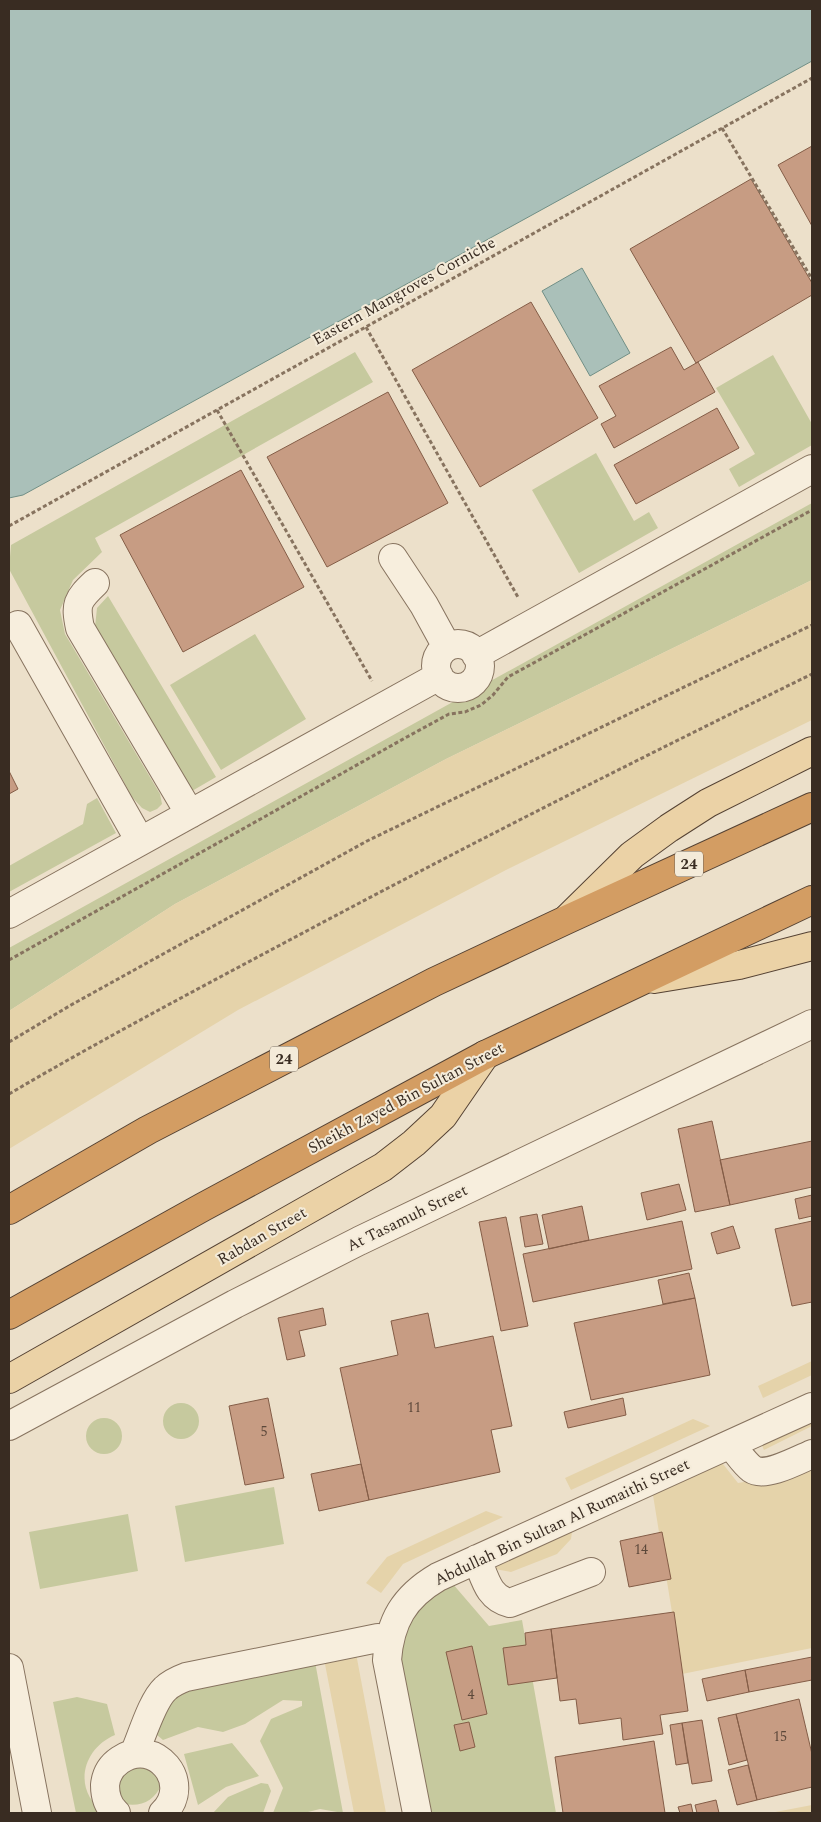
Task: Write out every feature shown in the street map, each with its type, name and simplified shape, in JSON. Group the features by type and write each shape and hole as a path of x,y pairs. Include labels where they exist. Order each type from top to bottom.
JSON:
{"highway":[{"name":"24","path":"9,1210 165,1121 434,982 812,807"},
{"name":"Sheikh Zayed Bin Sultan Street","path":"9,1315 203,1207 485,1056 812,900"}],"main road":[{"path":"566,920 632,855 669,828 708,802 812,751"},
{"path":"640,981 739,965 812,946"},
{"name":"Rabdan Street","path":"9,1379 383,1167 414,1143 443,1116 485,1056"}],"street":[{"path":"476,655 812,469"},
{"path":"393,558 424,604 447,647"},
{"path":"94,583 80,597 76,612 80,628 190,814"},
{"path":"18,625 140,841"},
{"path":"459,644 466,646 476,655 479,670 476,677 465,687 451,687 444,683 436,670 437,658 447,647 459,644"},
{"path":"9,914 439,676"},
{"name":"At Tasamuh Street","path":"9,1426 235,1304 359,1241 812,1024"},
{"name":"Abdullah Bin Sultan Al Rumaithi Street","path":"417,1813 387,1660 388,1641 398,1616 412,1596 438,1577 812,1408"},
{"path":"731,1445 749,1467 758,1472 769,1471 812,1454"},
{"path":"477,1559 490,1590 495,1597 510,1603 591,1572"},
{"path":"134,1754 157,1699 165,1689 175,1682 186,1677 378,1638"},
{"path":"9,1668 37,1813"},
{"path":"116,1813 107,1801 105,1791 109,1771 116,1763 134,1754 145,1753 163,1762 170,1770 174,1780 175,1790 172,1801 163,1813"}],"path":[{"name":"Eastern Mangroves Corniche","path":"9,526 812,78"},
{"path":"722,128 812,279"},
{"path":"366,327 550,654"},
{"path":"217,410 386,705"},
{"path":"9,960 449,714 465,712 481,705 493,695 508,677 812,510"},
{"path":"9,1042 80,1000 368,841 812,625"},
{"path":"9,1094 93,1045 394,884 630,762 812,674"}],"green space":[{"path":"355,352 373,382 95,538 102,552 73,580 60,610 65,634 160,794 162,804 150,812 142,808 132,797 9,569 11,545"},
{"path":"773,355 812,424 812,445 739,487 729,469 755,454 716,388"},
{"path":"596,453 634,521 649,512 658,528 579,573 532,490"},
{"path":"812,503 812,580 446,759 175,904 9,1011 9,948"},
{"path":"108,596 216,777 192,791 95,627 97,608"},
{"path":"255,634 306,719 221,770 170,685"},
{"path":"97,798 116,833 9,892 9,866 83,824 87,804"},
{"path":"181,1403 188,1404 194,1408 198,1414 198,1428 194,1434 188,1438 181,1439 174,1438 168,1434 164,1428 163,1421 164,1414 168,1408 174,1404"},
{"path":"104,1418 111,1419 117,1423 121,1429 121,1443 117,1449 111,1453 104,1454 97,1453 91,1449 87,1443 86,1436 87,1429 91,1423 97,1419"},
{"path":"274,1487 284,1544 185,1562 175,1506"},
{"path":"128,1514 138,1571 40,1589 29,1532"},
{"path":"446,1576 489,1626 522,1620 556,1813 425,1813 393,1640"},
{"path":"313,1651 343,1813 320,1809 304,1813 273,1813 283,1788 260,1741 271,1719 302,1706 302,1701 283,1700 245,1724 223,1732 198,1727 163,1740 151,1730 147,1692"},
{"path":"77,1697 107,1704 115,1735 94,1750 85,1772 88,1794 95,1804 106,1813 76,1813 53,1702"},
{"path":"232,1743 259,1776 226,1787 198,1805 184,1754"},
{"path":"138,1748 162,1784 151,1799 136,1805 124,1804 107,1765"},
{"path":"261,1783 268,1784 271,1791 263,1813 213,1813 228,1797"}],"sand":[{"path":"812,580 812,720 506,870 238,1010 9,1149 9,1011 175,904 446,759"},
{"path":"812,1361 812,1375 763,1398 758,1386"},
{"path":"812,1410 812,1426 764,1450 758,1437"},
{"path":"693,1419 710,1426 571,1490 565,1478"},
{"path":"719,1459 738,1483 812,1471 812,1648 682,1674 652,1489"},
{"path":"486,1511 503,1517 403,1564 381,1593 366,1583 387,1557"},
{"path":"567,1522 572,1532 571,1539 557,1554 511,1572 489,1568"},
{"path":"355,1648 386,1813 354,1813 323,1654"},
{"path":"812,1805 812,1813 770,1813"}],"water":[{"path":"9,9 812,9 812,61 23,495 9,498"},
{"path":"582,268 630,353 590,376 542,291"}],"building":[{"path":"812,146 812,226 778,165"},
{"path":"751,179 812,283 812,295 696,363 630,249"},
{"path":"531,302 598,418 480,487 412,370"},
{"path":"671,347 684,370 698,362 715,392 614,448 601,424 616,416 599,386"},
{"path":"388,392 448,503 327,567 267,457"},
{"path":"717,408 739,448 636,504 614,465"},
{"path":"241,470 304,587 183,652 120,535"},
{"path":"9,771 18,789 9,794"},
{"path":"712,1121 730,1205 695,1212 678,1129"},
{"path":"812,1141 812,1187 730,1205 720,1160"},
{"path":"679,1184 686,1210 647,1220 641,1193"},
{"path":"812,1195 812,1216 799,1219 795,1199"},
{"path":"582,1206 589,1240 549,1249 542,1215"},
{"path":"537,1214 543,1244 525,1247 520,1217"},
{"path":"506,1217 528,1326 501,1331 479,1222"},
{"path":"682,1221 692,1269 533,1302 523,1254"},
{"path":"812,1221 812,1302 792,1306 775,1229"},
{"path":"733,1226 740,1248 717,1254 711,1233"},
{"path":"689,1273 695,1298 663,1304 658,1280"},
{"path":"695,1298 710,1375 591,1400 574,1323"},
{"path":"323,1308 326,1325 299,1331 305,1356 287,1360 278,1318"},
{"path":"428,1313 435,1348 493,1336 512,1426 491,1430 500,1472 369,1500 340,1368 398,1355 391,1321"},
{"path":"268,1398 284,1478 245,1485 229,1406"},
{"path":"623,1398 626,1415 568,1428 564,1412"},
{"path":"361,1464 369,1500 319,1511 311,1474"},
{"path":"662,1532 671,1579 629,1587 620,1541"},
{"path":"674,1612 688,1711 660,1715 663,1734 623,1740 621,1718 579,1724 576,1699 560,1701 551,1629"},
{"path":"551,1629 557,1678 508,1685 503,1648 526,1645 525,1633"},
{"path":"472,1646 487,1714 462,1720 446,1652"},
{"path":"812,1657 812,1680 749,1692 745,1670"},
{"path":"745,1670 749,1692 707,1701 702,1679"},
{"path":"799,1699 812,1754 812,1787 757,1800 736,1714"},
{"path":"736,1714 747,1760 729,1765 718,1718"},
{"path":"702,1720 712,1781 692,1784 682,1723"},
{"path":"469,1722 475,1747 460,1751 454,1725"},
{"path":"682,1723 688,1763 676,1765 670,1725"},
{"path":"654,1741 665,1813 563,1813 555,1757"},
{"path":"748,1765 757,1800 737,1805 728,1770"},
{"path":"716,1800 719,1813 697,1813 695,1805"},
{"path":"691,1804 693,1813 680,1813 678,1807"}]}
